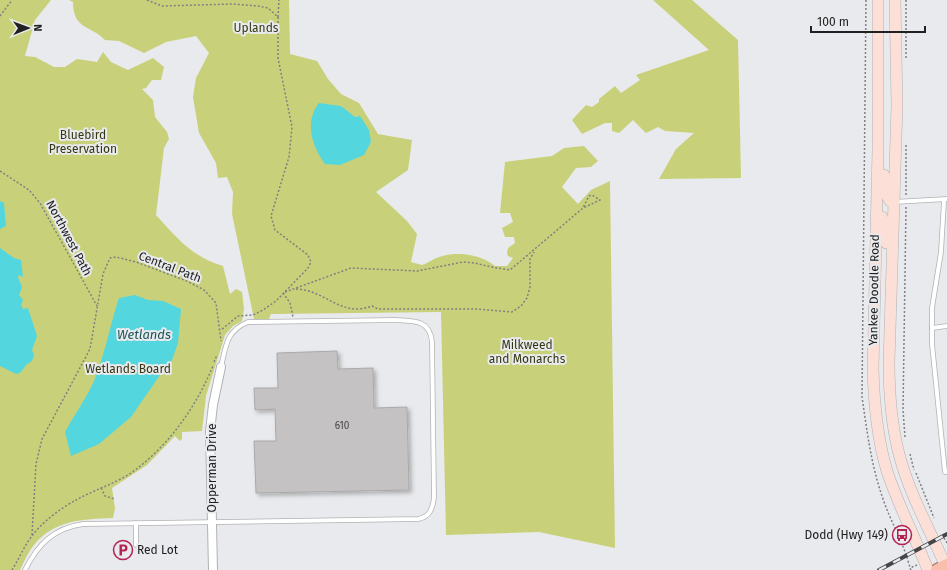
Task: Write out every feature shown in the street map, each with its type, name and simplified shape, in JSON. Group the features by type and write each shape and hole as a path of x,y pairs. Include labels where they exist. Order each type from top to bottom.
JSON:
{"main road":[{"name":"Yankee Doodle Road","path":"878,0 873,369 876,420 888,472 928,570"},
{"name":"Yankee Doodle Road","path":"896,0 897,105 889,362 890,403 898,452 944,567"},
{"path":"878,59 884,63 884,187 887,198 894,202"},
{"path":"876,217 882,217 885,225 886,357 889,362"}],"street":[{"name":"Opperman Drive","path":"213,570 210,431 213,405 221,366"}],"lane":[{"path":"894,202 946,200 941,252 932,308 932,328 945,472 947,472"},
{"path":"31,570 26,569 40,546 58,531 70,526 83,524 418,519 425,518 429,514 433,507 434,497 432,342 429,329 424,324 415,321 394,320 248,322 239,326 231,333 221,366"},
{"path":"932,328 947,326"},
{"path":"136,523 136,546"}],"path":[{"path":"0,16 12,0"},
{"path":"147,0 162,6 233,4 258,6 268,8 278,17"},
{"path":"220,330 238,316 253,314 264,310 308,268 311,262 308,255 274,230 271,216 289,157 292,127 278,58 279,0"},
{"path":"906,0 906,65"},
{"path":"906,144 903,410 906,442"},
{"name":"Northwest Path","path":"0,171 29,190 40,203 97,306"},
{"path":"283,293 351,268 417,271 463,262 475,262 495,268 510,270 583,208 600,200 592,195 589,196 583,208"},
{"path":"295,289 305,289 325,297 344,308 367,309 372,306 378,309 476,309 512,312 521,306 527,298 530,287 530,259 534,251"},
{"name":"Central Path","path":"32,535 36,464 42,439 90,349 103,274 110,258 116,257 187,281 204,290 216,303 222,338 220,343"},
{"path":"283,293 290,303 293,317"},
{"path":"12,570 32,535 50,519 76,500 130,473 155,453 172,435 207,381 219,349"},
{"path":"908,449 915,472 936,521"},
{"path":"101,488 105,496 115,499"},
{"path":"943,536 947,543"}],"green space":[{"path":"0,0 51,0 35,20 25,56 35,57 54,67 65,67 77,59 97,62 103,52 111,62 128,70 153,58 164,67 161,80 152,80 146,88 142,89 153,100 155,117 167,132 169,139 164,148 156,215 186,246 202,257 223,266 230,294 236,289 242,292 244,309 242,321 233,326 225,335 206,396 202,431 182,432 182,439 180,441 175,436 147,465 112,488 115,508 113,518 80,520 70,522 51,530 32,548 20,570 0,570"},
{"name":"Milkweed and Monarchs","path":"69,0 289,0 290,54 317,61 328,79 341,94 359,103 378,134 412,140 408,170 376,192 407,221 417,234 411,262 422,265 439,257 460,254 476,256 495,266 507,266 513,258 508,256 508,248 515,243 514,237 505,237 502,228 513,222 510,213 500,213 505,162 552,156 564,148 584,146 598,161 591,167 576,168 562,187 578,204 591,190 610,181 615,548 539,532 446,535 441,312 271,314 269,319 254,319 232,214 233,192 227,177 218,178 216,163 199,133 193,97 196,78 209,53 196,36 166,42 144,53 119,41 105,40 100,35 79,22 76,18 73,2"},
{"path":"653,0 692,0 738,40 741,178 659,179 676,149 694,133 665,131 658,127 646,133 633,120 619,133 612,131 612,123 605,123 582,134 572,120 586,105 592,107 615,86 621,93 640,80 636,75 709,50"}],"water":[{"path":"319,103 341,106 355,117 360,116 369,130 371,142 364,155 340,165 325,164 313,142 311,126 314,110"},
{"path":"0,201 4,203 6,226 0,229"},
{"path":"0,248 14,258 21,260 23,277 19,275 18,277 22,287 19,295 23,300 21,305 23,309 28,308 37,336 32,350 34,355 32,361 27,364 20,373 16,374 0,366"},
{"name":"Wetlands","path":"135,295 148,300 163,301 181,309 178,343 172,360 131,417 99,444 71,456 65,432 94,381 119,298"}],"building":[{"path":"337,351 338,369 373,368 374,408 407,407 409,490 256,493 254,441 276,441 275,409 255,410 254,388 278,388 277,353"}],"railway":[{"path":"879,570 947,534"}],"place":[{"name":"Dodd (Hwy 149)","path":"902,535"},
{"name":"Red Lot","path":"123,550"}],"park label":[{"name":"Uplands","path":"256,28"},
{"name":"Bluebird Preservation","path":"83,142"},
{"name":"Wetlands Board","path":"128,369"}]}
